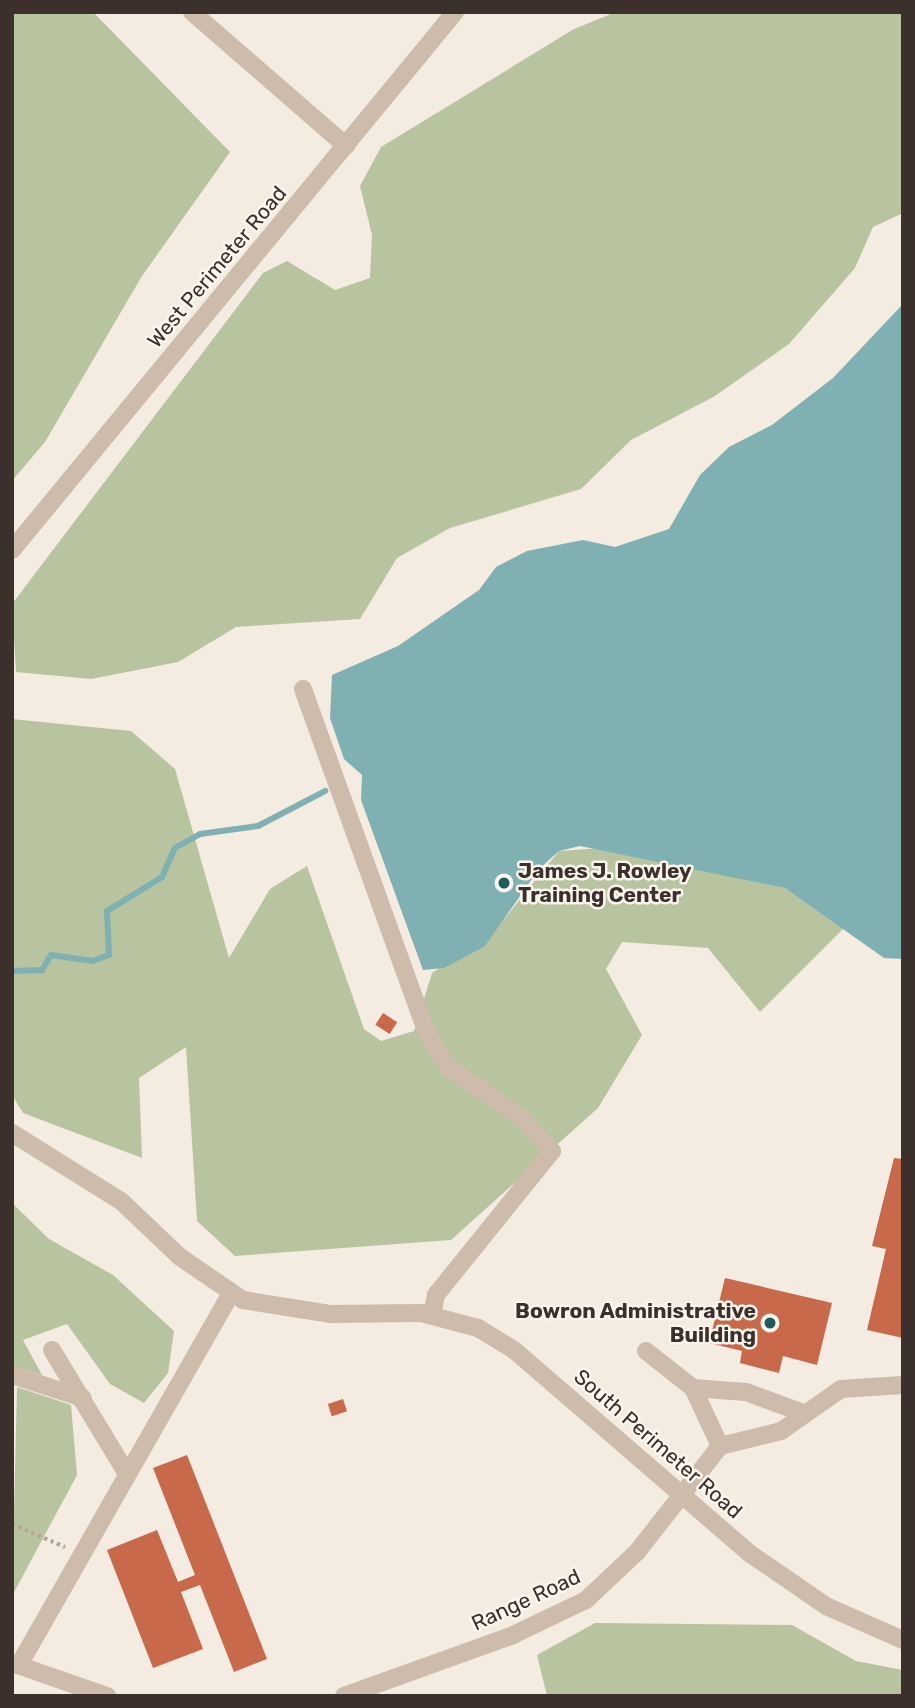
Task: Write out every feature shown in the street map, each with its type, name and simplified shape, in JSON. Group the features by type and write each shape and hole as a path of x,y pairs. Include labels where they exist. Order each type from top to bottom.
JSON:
{"lane":[{"path":"192,12 346,146"},
{"name":"West Perimeter Road","path":"12,550 455,12"},
{"path":"303,689 427,1033 448,1067 522,1117 552,1151 436,1295 432,1315"},
{"name":"South Perimeter Road","path":"12,1133 121,1201 180,1257 231,1293 293,1311 432,1315 465,1322 514,1350 797,1588 864,1627 903,1640"},
{"path":"107,1696 16,1664 83,1555 231,1293"},
{"path":"52,1350 127,1475"},
{"path":"646,1351 693,1388 720,1446 765,1438 841,1389 903,1385"},
{"path":"15,1376 83,1398"},
{"path":"693,1388 746,1392 803,1413"},
{"name":"Range Road","path":"344,1696 513,1635 586,1600 637,1552 720,1446"}],"path":[{"path":"12,1524 83,1555"}],"green space":[{"path":"12,12 93,12 230,152 142,276 45,442 12,481"},
{"path":"616,12 903,12 903,213 873,227 855,268 789,344 715,396 631,440 581,489 450,528 397,558 360,619 236,627 178,662 91,679 16,672 12,604 263,273 287,261 335,290 370,278 372,235 360,186 381,147 574,29"},
{"path":"12,719 131,731 175,769 229,958 270,889 307,866 364,1029 381,1041 414,1031 432,973 496,929 559,851 603,848 785,888 844,928 760,1012 708,948 622,942 606,969 642,1035 598,1108 451,1240 235,1256 197,1221 186,1047 139,1078 142,1158 23,1113 12,1095"},
{"path":"12,1203 49,1239 113,1275 174,1331 168,1373 144,1403 110,1384 67,1324 23,1340 42,1375 12,1366"},
{"path":"17,1387 71,1405 77,1475 12,1596"},
{"path":"595,1623 792,1625 856,1661 903,1670 903,1696 547,1696 537,1655"}],"water":[{"path":"903,304 903,959 884,958 785,888 580,846 559,851 539,869 485,946 444,968 423,970 361,800 362,775 344,759 330,718 332,675 398,646 479,590 496,567 527,551 583,540 615,547 669,529 700,475 729,447 772,425 833,378"}],"building":[{"path":"383,1013 397,1022 390,1034 375,1025"},
{"path":"894,1158 903,1159 903,1338 867,1330 886,1249 872,1246"},
{"name":"Bowron Administrative Building","path":"725,1278 832,1303 817,1365 783,1356 779,1373 740,1363 742,1351 709,1343"},
{"path":"343,1399 347,1411 332,1416 328,1404"},
{"path":"187,1455 267,1659 234,1672 200,1585 181,1592 203,1649 153,1668 107,1550 157,1530 178,1582 195,1575 153,1468"}],"waterway":[{"path":"12,971 42,970 51,955 93,961 109,955 107,911 162,877 175,848 200,834 258,826 325,791"}],"place":[{"name":"James J. Rowley Training Center","path":"504,883"},
{"name":"Bowron Administrative Building","path":"770,1323"}]}
